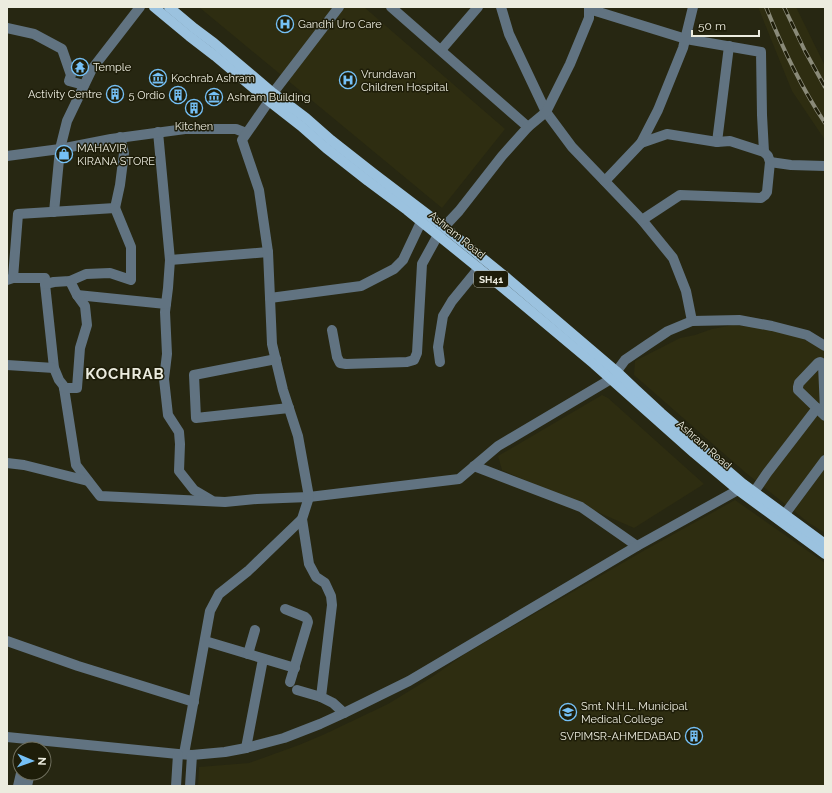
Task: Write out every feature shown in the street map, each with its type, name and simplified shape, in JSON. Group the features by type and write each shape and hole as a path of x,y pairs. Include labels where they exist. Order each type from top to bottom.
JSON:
{"main road":[{"name":"Ashram Road","path":"154,7 189,36 271,97 306,118 331,140 444,227 549,313 679,440 825,554"},
{"name":"Ashram Road","path":"169,7 220,48 326,148 422,222 614,375"},
{"name":"Ashram Road","path":"741,487 754,492 825,544"}],"street":[{"path":"54,212 60,149 67,121 92,69 140,7"},
{"path":"321,697 332,605 331,596 325,583 316,577 309,564 302,519 309,497 298,436 272,344 268,252 259,190 242,140 271,97 339,7"},
{"path":"391,7 528,127"},
{"path":"441,50 478,7"},
{"path":"501,7 509,34 546,112 572,147 642,220 673,258 686,291 692,321"},
{"path":"605,181 641,143 658,110 683,48 693,7"},
{"path":"332,330 336,357 340,363 407,362 414,360 417,353 422,264 444,227 459,212 502,156 528,127 546,112 570,64 588,18 589,8 686,39 762,52 762,115 764,152"},
{"path":"7,28 34,34 62,48 71,74 69,81 84,85"},
{"path":"717,142 729,46"},
{"path":"7,156 185,129 236,129 246,133"},
{"path":"158,132 170,260 165,312 166,354 164,379 168,415 179,432 179,471 194,490 212,501"},
{"path":"641,143 667,134 717,142 730,141 764,152 768,156 770,162 767,192 761,198 680,195 642,220"},
{"path":"45,284 70,281 86,274 110,273 131,280 131,247 115,208 120,185 124,153 120,138"},
{"path":"770,162 792,165 825,166"},
{"path":"115,208 18,214 10,279 45,278 54,368 64,388 76,465 100,496 225,502 309,497 459,480 498,446 614,375 626,360 647,344 668,331 692,321 739,320 772,326 807,335 825,346"},
{"path":"270,298 361,286 394,269 403,260 422,222"},
{"path":"170,260 268,252"},
{"path":"440,362 438,347 443,316 452,301 479,268"},
{"path":"64,388 77,388 80,348 87,324 85,306 77,295 70,281"},
{"path":"77,295 166,304"},
{"path":"276,359 194,374 196,418 289,408"},
{"path":"7,365 54,368"},
{"path":"754,492 767,473 821,410 825,416"},
{"path":"785,514 825,460"},
{"path":"7,463 24,465 88,481"},
{"path":"474,466 581,507 637,546"},
{"path":"52,745 184,754 225,752 284,738 320,724 409,681 637,546 741,487"},
{"path":"176,786 184,754 210,611 219,594 248,571 302,519"},
{"path":"285,610 305,617 308,622 290,682"},
{"path":"248,654 255,630"},
{"path":"7,641 78,666 194,702"},
{"path":"205,641 295,668"},
{"path":"246,748 263,658"},
{"path":"297,690 321,697 333,703 344,713"},
{"path":"7,737 21,741"},
{"path":"184,754 190,786"}],"shaded area":[{"path":"199,7 364,7 505,129 442,208"},
{"path":"758,7 796,7 825,66 825,140 792,91"},
{"path":"733,325 793,334 825,350 825,533 809,523 746,473 634,375 635,361 680,338"},
{"path":"602,395 608,398 704,484 634,528 502,470 498,456"},
{"path":"735,500 825,563 825,786 198,786 199,767 249,763 325,734 388,704 432,677 465,654"}],"railway":[{"path":"766,7 792,66 825,123"},
{"path":"784,7 805,51 825,87"}],"place":[{"name":"Gandhi Uro Care","path":"285,24"},
{"name":"Temple","path":"80,67"},
{"name":"Kochrab Ashram","path":"158,78"},
{"name":"Vrundavan Children Hospital","path":"348,80"},
{"name":"Activity Centre","path":"115,94"},
{"name":"5 Ordio","path":"178,95"},
{"name":"Ashram Building","path":"214,97"},
{"name":"Kitchen","path":"194,108"},
{"name":"MAHAVIR KIRANA STORE","path":"64,154"},
{"name":"Smt. N.H.L. Municipal Medical College","path":"568,712"},
{"name":"SVPIMSR-AHMEDABAD","path":"694,736"}],"district":[{"name":"KOCHRAB","path":"125,374"}]}
